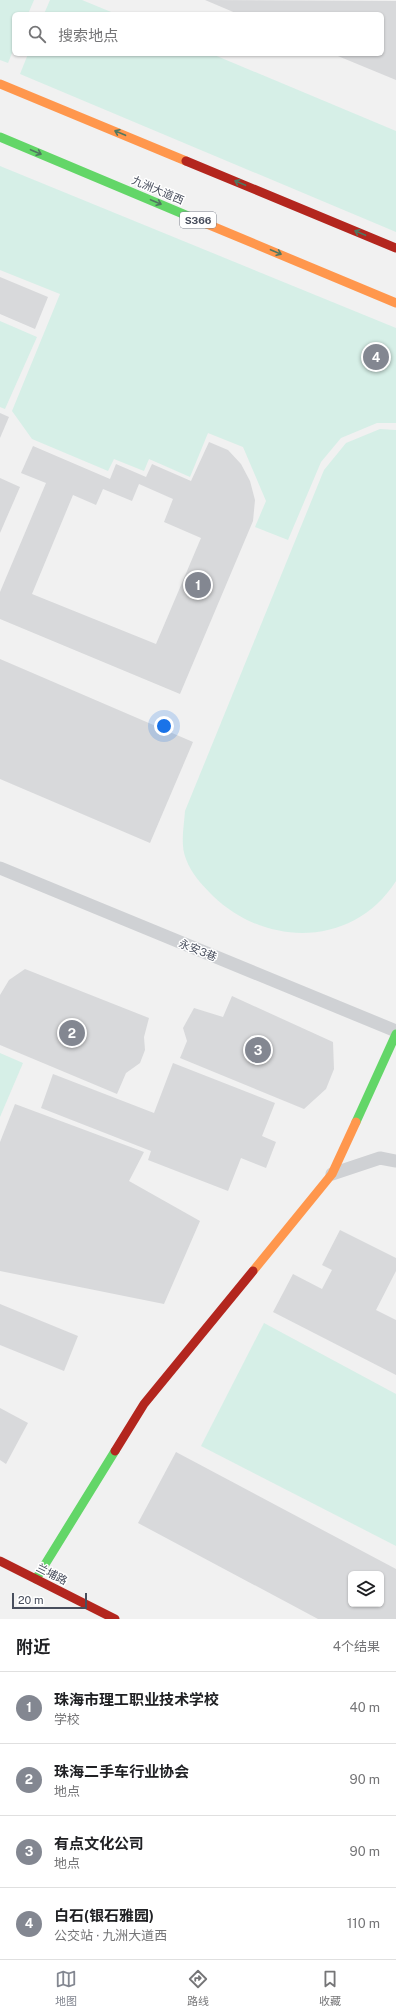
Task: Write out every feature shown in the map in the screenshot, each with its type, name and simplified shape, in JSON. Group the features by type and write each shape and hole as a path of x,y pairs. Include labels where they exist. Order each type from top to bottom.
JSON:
{"main road":[{"path":"0,84 396,248"},
{"name":"九洲大道西","path":"0,137 396,303"},
{"path":"36,1579 144,1404 332,1174 396,1034"},
{"name":"兰埔路","path":"0,1561 115,1619"}],"lane":[{"name":"永安3巷","path":"0,868 396,1031"},
{"path":"332,1174 380,1158 396,1161"}],"green space":[{"path":"0,0 34,0 29,12 12,12 12,53 8,63 0,60"},
{"path":"50,0 82,0 111,12 45,12"},
{"path":"27,56 217,56 396,131 396,232 20,74"},
{"path":"0,166 396,328 396,423 377,423 341,438 321,462 288,540 255,527 266,501 243,447 208,433 190,477 149,459 144,471 114,459 108,471 32,439 12,411 60,294 0,270"},
{"path":"0,321 37,337 5,409 0,407"},
{"path":"380,429 396,430 396,881 378,903 357,918 334,928 309,933 284,932 258,925 235,913 213,896 201,883 188,864 184,854 183,835 185,811 324,470 346,443"},
{"path":"0,1053 23,1063 0,1117"},
{"path":"264,1323 396,1394 396,1546 201,1446"}],"building":[{"path":"205,0 396,1 396,80 338,56 384,56 384,12 233,12"},
{"path":"0,277 48,297 35,329 0,314"},
{"path":"0,413 9,417 0,438"},
{"path":"209,442 228,450 241,464 250,481 255,500 253,521 180,694 0,619 0,592 46,483 21,473 33,446 110,479 116,464 146,477 152,464 191,481","holes":["139,484 173,499 164,522 201,538 156,644 32,594 73,495 96,505 103,489 132,501"]},
{"path":"0,478 20,487 0,533"},
{"path":"0,659 193,742 150,843 0,779"},
{"path":"25,969 149,1018 144,1037 145,1050 140,1063 126,1073 117,1094 0,1045 0,995 9,980"},
{"path":"232,996 333,1042 334,1069 326,1089 304,1109 180,1058 187,1041 183,1028 194,1008 223,1017"},
{"path":"173,1063 275,1103 262,1136 276,1142 266,1168 241,1158 228,1191 148,1160 151,1151 41,1108 53,1074 154,1113"},
{"path":"15,1104 144,1152 129,1181 200,1221 164,1304 0,1271 0,1142"},
{"path":"340,1230 396,1258 396,1271 376,1310 396,1320 396,1375 273,1312 293,1274 322,1289 332,1270 322,1265"},
{"path":"0,1304 78,1336 64,1371 0,1345"},
{"path":"0,1408 28,1423 6,1464 0,1460"},
{"path":"176,1452 396,1569 396,1619 318,1619 138,1523"}],"traffic: fast":[{"path":"0,137 207,224"},
{"path":"356,1122 396,1034"},
{"path":"36,1579 115,1451"}],"traffic: slow":[{"path":"0,84 186,161"},
{"path":"207,224 396,303"},
{"path":"253,1271 332,1174 356,1122"}],"traffic: jam":[{"path":"186,161 396,248"},
{"path":"115,1451 144,1404 253,1271"},
{"path":"0,1561 115,1619"}],"place":[{"name":"白石(银石雅园)","path":"376,357"},
{"name":"珠海市理工职业技术学校","path":"198,585"},
{"name":"珠海二手车行业协会","path":"72,1033"},
{"name":"有点文化公司","path":"258,1050"}]}
